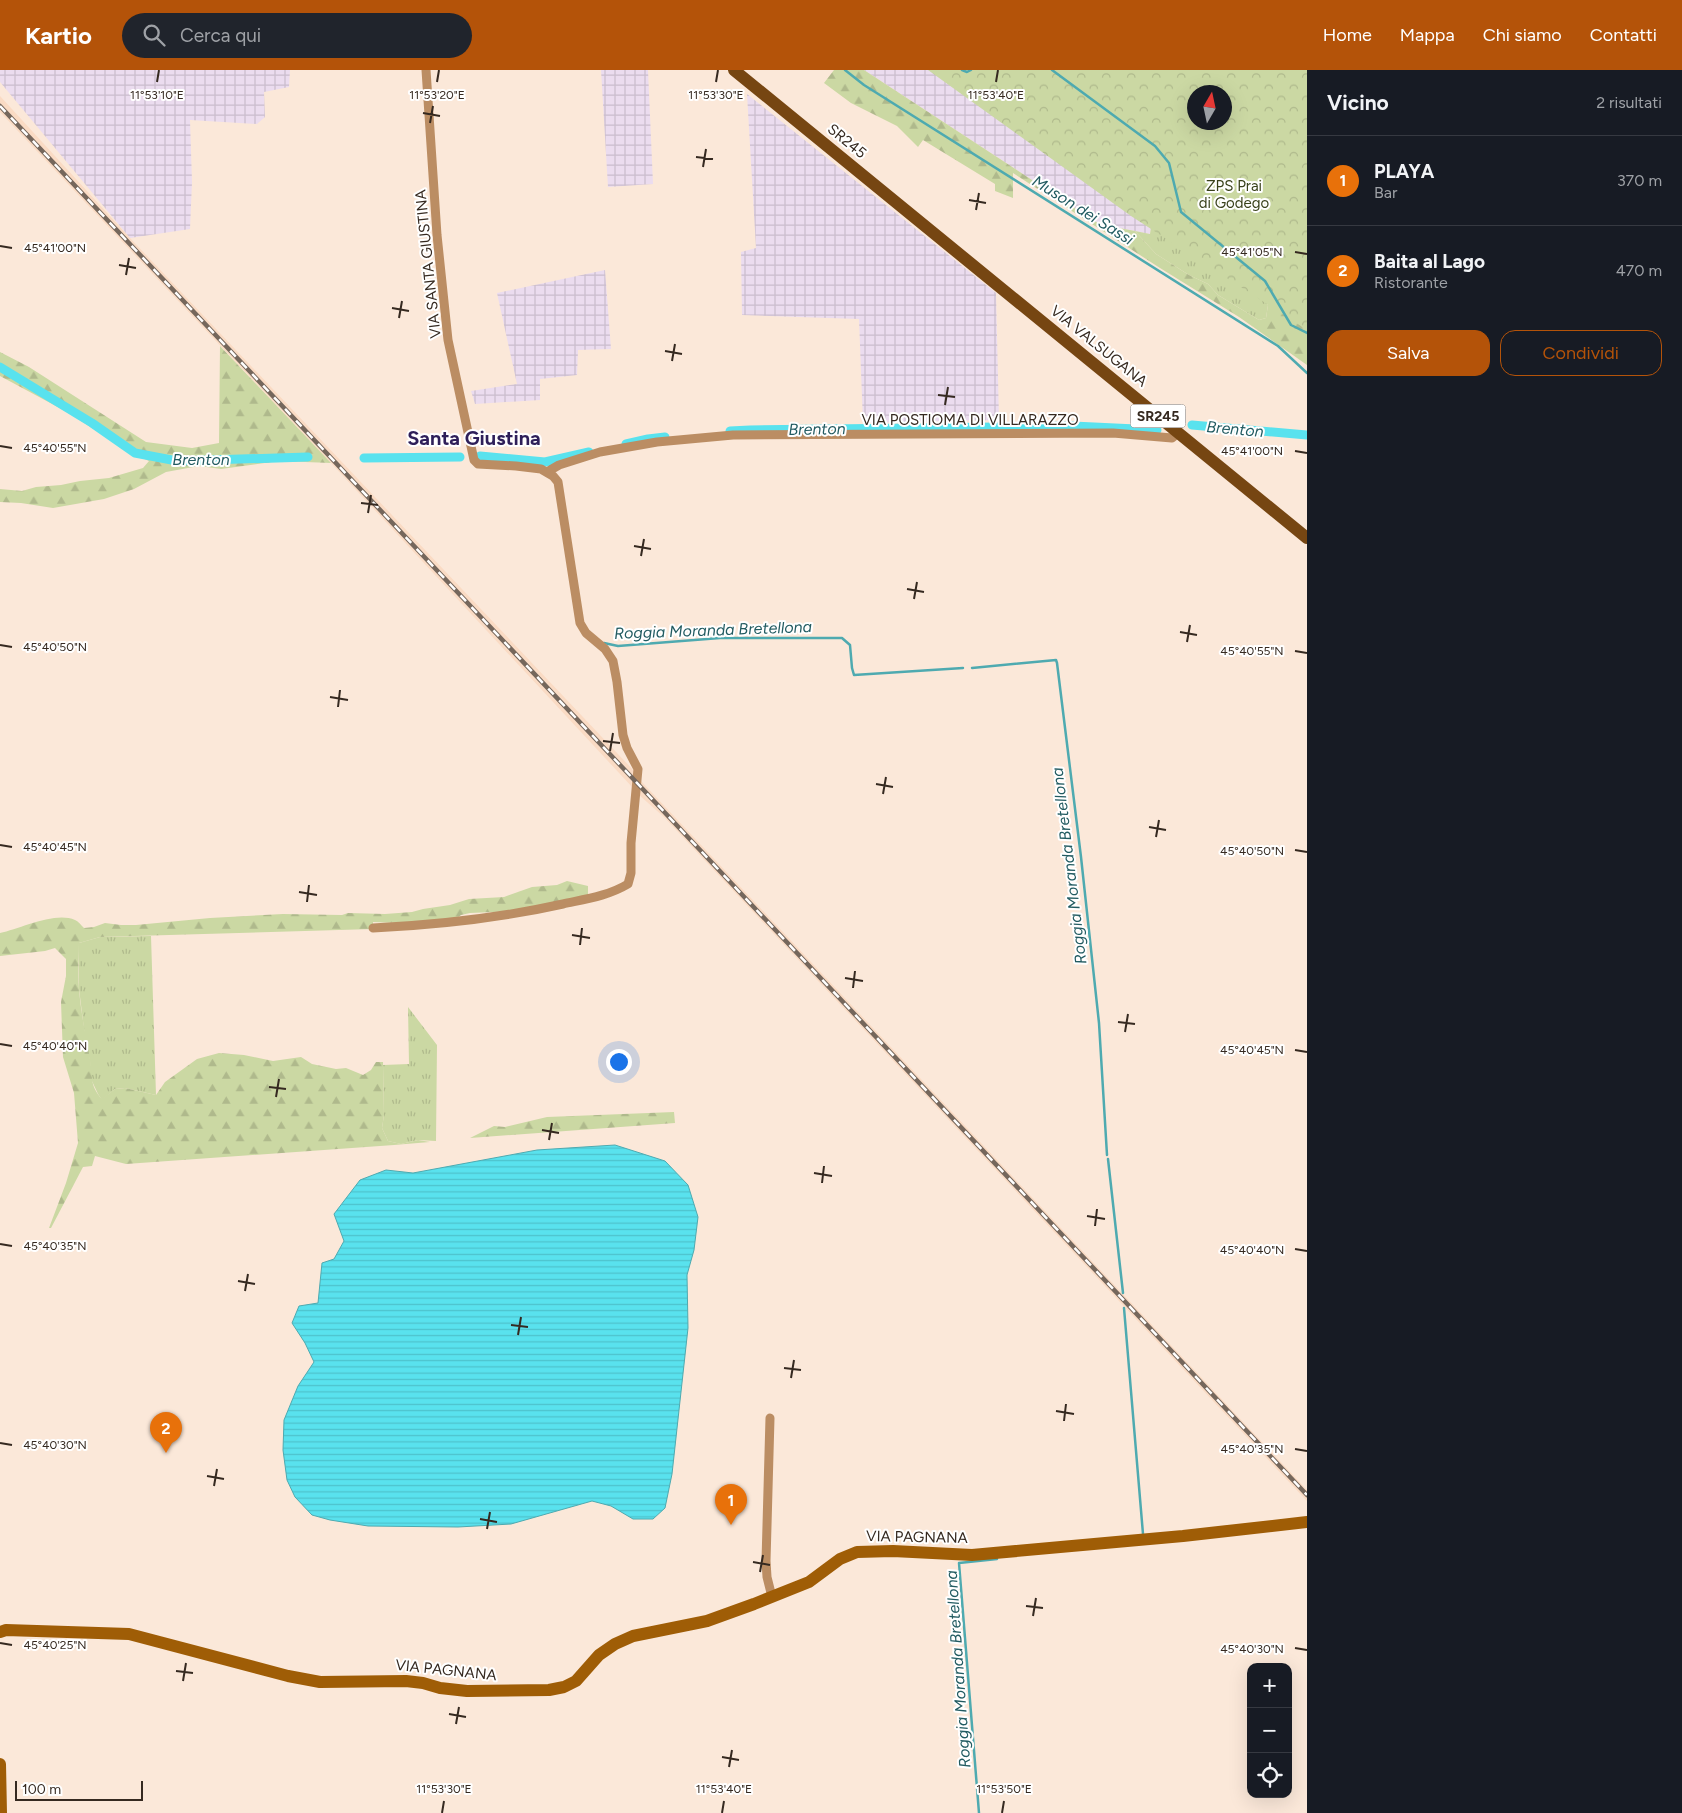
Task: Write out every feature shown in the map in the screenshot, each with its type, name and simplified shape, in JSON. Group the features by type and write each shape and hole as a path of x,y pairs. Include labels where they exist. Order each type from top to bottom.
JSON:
{"main road":[{"name":"SR245","path":"734,70 1009,294"},
{"name":"VIA VALSUGANA","path":"1009,294 1307,538"}],"street":[{"name":"VIA SANTA GIUSTINA","path":"426,70 436,236 448,340 475,461 478,464 549,470"},
{"name":"VIA POSTIOMA DI VILLARAZZO","path":"549,470 594,454 642,445 733,435 1113,433 1172,438 1178,433"},
{"path":"373,928 440,924 528,912 606,895 628,884 631,873 631,843 638,769 627,748 623,735 613,661 605,649 586,633 580,623 560,492 556,480 549,470"},
{"path":"770,1418 766,1561 772,1597"},
{"name":"VIA PAGNANA","path":"0,1632 6,1630 129,1634 314,1682 406,1681 458,1691 533,1691 557,1689 573,1683 599,1655 626,1638 707,1622 809,1582 840,1559 857,1552 893,1551 972,1555 1307,1522"},
{"path":"0,1764 1,1813"}],"shaded area":[{"path":"0,70 290,70 289,87 264,92 265,117 257,124 190,120 192,182 190,229 130,238 0,82"},
{"path":"601,70 648,70 653,184 608,187"},
{"path":"864,70 1032,70 1154,215 1150,234 1119,228 1116,235"},
{"path":"747,94 996,293 999,420 863,423 859,319 742,315 741,252 756,248"},
{"path":"0,96 130,238 635,772 633,788 331,463 0,112"},
{"path":"605,270 611,349 578,350 577,375 540,379 540,400 475,404 471,391 517,384 497,293"},
{"path":"640,780 1307,1490 1307,1501 664,817 639,795"}],"green space":[{"path":"834,70 864,70 1116,235 1119,228 1135,231 1156,254 1189,275 1208,284 1218,295 1259,320 1266,318 1268,305 1261,293 1307,325 1307,365 1239,317 1013,173 1013,198 995,191 995,184 923,140 918,147 897,126 851,103 824,83"},
{"name":"ZPS Prai di Godego","path":"928,70 1307,70 1307,330 1131,216"},
{"path":"1151,227 1261,293 1268,305 1266,318 1259,320 1218,295 1208,284 1189,275 1156,254 1135,231 1150,234"},
{"path":"220,346 331,463 279,461 221,469 199,466 166,472 134,489 104,499 53,508 0,502 0,489 22,491 36,487 109,478 143,468 149,461 133,454 67,412 0,376 0,352 29,367 146,442 192,448 219,443"},
{"path":"567,881 588,886 588,899 516,911 470,913 461,915 449,925 373,922 373,929 100,937 79,943 81,1007 93,1085 102,1099 115,1089 125,1088 156,1095 165,1082 197,1059 219,1053 244,1055 273,1061 301,1057 312,1064 336,1069 346,1068 363,1075 371,1070 376,1062 383,1062 384,1115 382,1128 388,1141 401,1144 418,1140 430,1142 126,1164 95,1156 92,1166 83,1167 51,1228 49,1228 66,1183 78,1143 74,1093 63,1057 61,1002 66,976 66,959 55,948 45,951 0,956 0,933 48,919 58,918 75,920 84,928 105,923 136,925 283,914 342,915 348,913 385,914 412,912 450,905 469,899 504,897 532,887 557,885"},
{"path":"151,936 156,1095 125,1088 115,1089 102,1100 91,1079 90,1061 86,1045 79,989 79,943 100,937"},
{"path":"408,1007 437,1045 436,1141 418,1140 401,1144 388,1141 382,1128 384,1115 383,1065 409,1064"},
{"path":"674,1112 675,1123 470,1138 494,1126 505,1127 547,1117"}],"water":[{"path":"615,1145 665,1161 688,1185 698,1217 694,1250 687,1275 688,1328 672,1474 665,1508 653,1519 633,1519 611,1506 592,1501 511,1524 458,1527 368,1526 312,1515 295,1497 287,1480 283,1450 284,1420 298,1386 314,1362 292,1323 299,1306 318,1303 322,1263 334,1259 344,1241 334,1214 360,1180 386,1170 413,1173 537,1150"}],"waterway":[{"name":"Muson dei Sassi","path":"845,70 864,85 1278,346 1307,373"},
{"path":"962,70 967,72 971,70"},
{"path":"1052,70 1155,146 1169,163 1181,212 1265,281 1291,325 1307,333"},
{"name":"Brenton","path":"0,367 92,423 135,453 177,461 308,457"},
{"name":"Brenton","path":"1192,425 1307,435"},
{"name":"Brenton","path":"730,431 1073,426 1157,430"},
{"name":"Brenton","path":"626,444 665,437"},
{"name":"Brenton","path":"480,456 545,462 589,452"},
{"name":"Brenton","path":"364,458 460,457"},
{"name":"Roggia Moranda Bretellona","path":"545,462 552,466"},
{"name":"Roggia Moranda Bretellona","path":"604,643 618,646 720,638 842,638 850,645 854,675 963,668"},
{"name":"Roggia Moranda Bretellona","path":"972,668 1056,660 1057,663 1099,1023 1107,1155"},
{"name":"Roggia Moranda Bretellona","path":"1108,1159 1123,1293"},
{"name":"Roggia Moranda Bretellona","path":"1124,1308 1143,1534"},
{"name":"Roggia Moranda Bretellona","path":"979,1813 959,1563 997,1559"}],"railway":[{"path":"0,106 1307,1495"}],"place":[{"name":"Baita al Lago","path":"166,1453"},
{"name":"PLAYA","path":"731,1525"}],"district":[{"name":"Santa Giustina","path":"474,438"}]}
